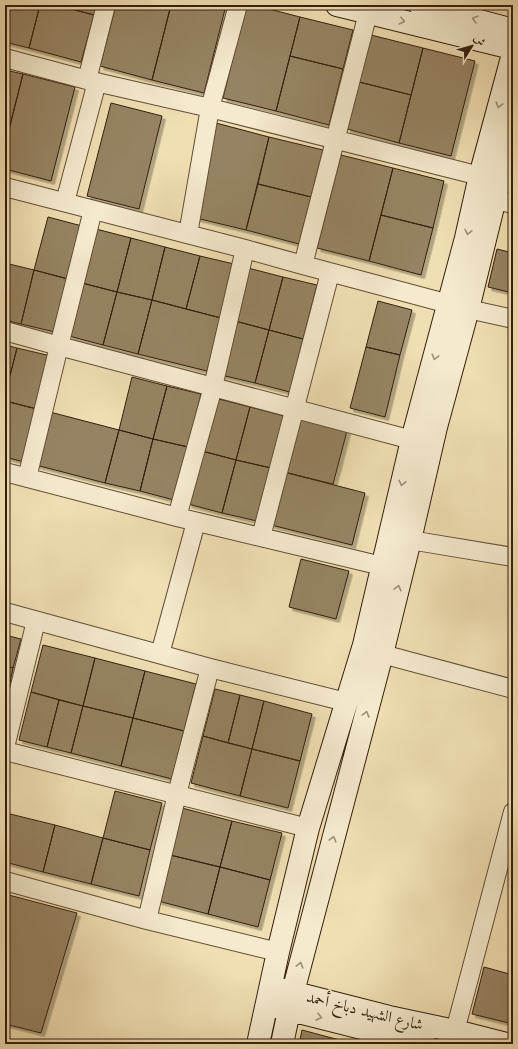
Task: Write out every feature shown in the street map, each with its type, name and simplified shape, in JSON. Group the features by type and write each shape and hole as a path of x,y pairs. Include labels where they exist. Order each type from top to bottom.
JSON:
{"main road":[{"path":"337,5 368,13 513,42"},
{"path":"420,5 513,42"},
{"path":"282,1044 291,1001 382,654 410,540 436,427 458,306 466,238 513,42"},
{"path":"258,1044 278,952 308,828 364,644 412,440 458,306 504,202 513,125"},
{"name":"شارع الشهيد دباخ أحمد","path":"269,996 389,1017 454,1037 506,1044"},
{"name":"شارع الشهيد دباخ أحمد","path":"291,1001 425,1044"}],"street":[{"path":"64,202 92,81 106,5"},
{"path":"188,234 210,108 238,5"},
{"path":"303,265 368,13"},
{"path":"5,58 92,81 210,108 480,176"},
{"path":"5,187 245,249 330,273 513,319"},
{"path":"28,478 93,210"},
{"path":"177,518 213,387 245,249"},
{"path":"261,537 296,408 330,273"},
{"path":"5,331 412,440"},
{"path":"5,472 177,518 382,566"},
{"path":"160,654 196,522"},
{"path":"410,540 513,557"},
{"path":"5,612 210,668 346,702"},
{"path":"5,747 36,621"},
{"path":"382,654 513,689"},
{"path":"147,920 177,794 210,668"},
{"path":"5,751 308,828"},
{"path":"454,1037 513,812"},
{"path":"5,881 147,920 278,952"}],"building":[{"path":"5,5 40,5 29,48 5,42"},
{"path":"40,5 56,5 94,15 81,62 29,48"},
{"path":"56,5 96,5 94,15"},
{"path":"116,5 171,5 152,80 100,66"},
{"path":"171,5 226,5 204,93 152,80"},
{"path":"246,5 254,5 300,17 276,111 223,98"},
{"path":"300,17 353,30 343,69 290,56"},
{"path":"371,35 423,48 411,95 359,82"},
{"path":"423,48 475,61 451,156 399,143"},
{"path":"290,56 343,69 329,125 276,111"},
{"path":"5,70 23,74 8,134 5,133"},
{"path":"23,74 75,87 51,181 5,169 5,144"},
{"path":"359,82 411,95 399,143 347,129"},
{"path":"111,103 162,116 139,209 87,196"},
{"path":"216,123 269,137 246,230 192,217"},
{"path":"269,137 323,150 311,197 258,184"},
{"path":"341,155 393,168 369,261 317,248"},
{"path":"393,168 444,181 433,228 381,215"},
{"path":"258,184 311,197 299,244 246,230"},
{"path":"381,215 433,228 421,275 369,261"},
{"path":"48,217 82,226 68,279 34,270"},
{"path":"96,229 131,238 117,292 82,283"},
{"path":"131,238 165,247 152,300 117,292"},
{"path":"165,247 200,256 186,309 152,300"},
{"path":"497,249 513,253 513,293 488,287"},
{"path":"200,256 234,264 221,318 186,309"},
{"path":"5,263 34,270 21,324 5,320"},
{"path":"248,268 283,277 269,330 235,321"},
{"path":"34,270 68,279 55,332 21,324"},
{"path":"283,277 317,285 303,339 269,330"},
{"path":"82,283 117,292 103,345 69,336"},
{"path":"117,292 152,300 138,354 103,345"},
{"path":"152,300 221,318 207,371 138,354"},
{"path":"378,301 412,310 400,355 366,347"},
{"path":"235,321 269,330 255,383 221,375"},
{"path":"269,330 303,339 290,392 255,383"},
{"path":"5,345 17,348 5,395"},
{"path":"366,347 400,355 385,417 350,408"},
{"path":"17,348 51,356 37,409 5,401 5,395"},
{"path":"132,377 167,386 153,439 119,430"},
{"path":"167,386 201,394 188,447 153,439"},
{"path":"215,398 250,407 236,460 202,451"},
{"path":"5,401 37,409 24,462 5,457"},
{"path":"250,407 284,416 271,468 236,460"},
{"path":"50,412 119,430 105,483 36,465"},
{"path":"298,419 347,431 333,484 284,472"},
{"path":"119,430 153,439 140,491 105,483"},
{"path":"153,439 188,447 174,500 140,491"},
{"path":"202,451 236,460 222,513 188,504"},
{"path":"236,460 271,468 257,521 222,513"},
{"path":"284,472 365,493 352,545 271,525"},
{"path":"301,559 349,571 336,619 289,607"},
{"path":"5,635 21,639 13,668 5,666"},
{"path":"43,645 95,658 83,706 31,692"},
{"path":"95,658 145,671 133,718 83,706"},
{"path":"5,666 13,668 9,687 5,686"},
{"path":"145,671 196,684 184,731 133,718"},
{"path":"5,686 9,687 5,701"},
{"path":"215,689 240,695 228,743 203,736"},
{"path":"31,692 59,700 47,747 19,740"},
{"path":"240,695 264,701 252,749 228,743"},
{"path":"59,700 83,706 71,753 47,747"},
{"path":"264,701 312,714 300,761 252,749"},
{"path":"83,706 133,718 121,766 71,753"},
{"path":"133,718 184,731 172,779 121,766"},
{"path":"203,736 252,749 240,796 191,783"},
{"path":"252,749 300,761 288,808 240,796"},
{"path":"115,791 162,803 150,850 103,838"},
{"path":"182,808 232,821 220,867 170,855"},
{"path":"6,813 55,825 43,872 5,862"},
{"path":"232,821 282,833 270,880 220,867"},
{"path":"55,825 103,838 91,884 43,872"},
{"path":"103,838 150,850 139,896 91,884"},
{"path":"170,855 220,867 208,914 158,901"},
{"path":"220,867 270,880 258,927 208,914"},
{"path":"5,894 77,913 41,1033 5,1024"},
{"path":"484,967 513,975 513,1024 472,1014"},
{"path":"302,1030 347,1042 347,1044 299,1044"}]}
